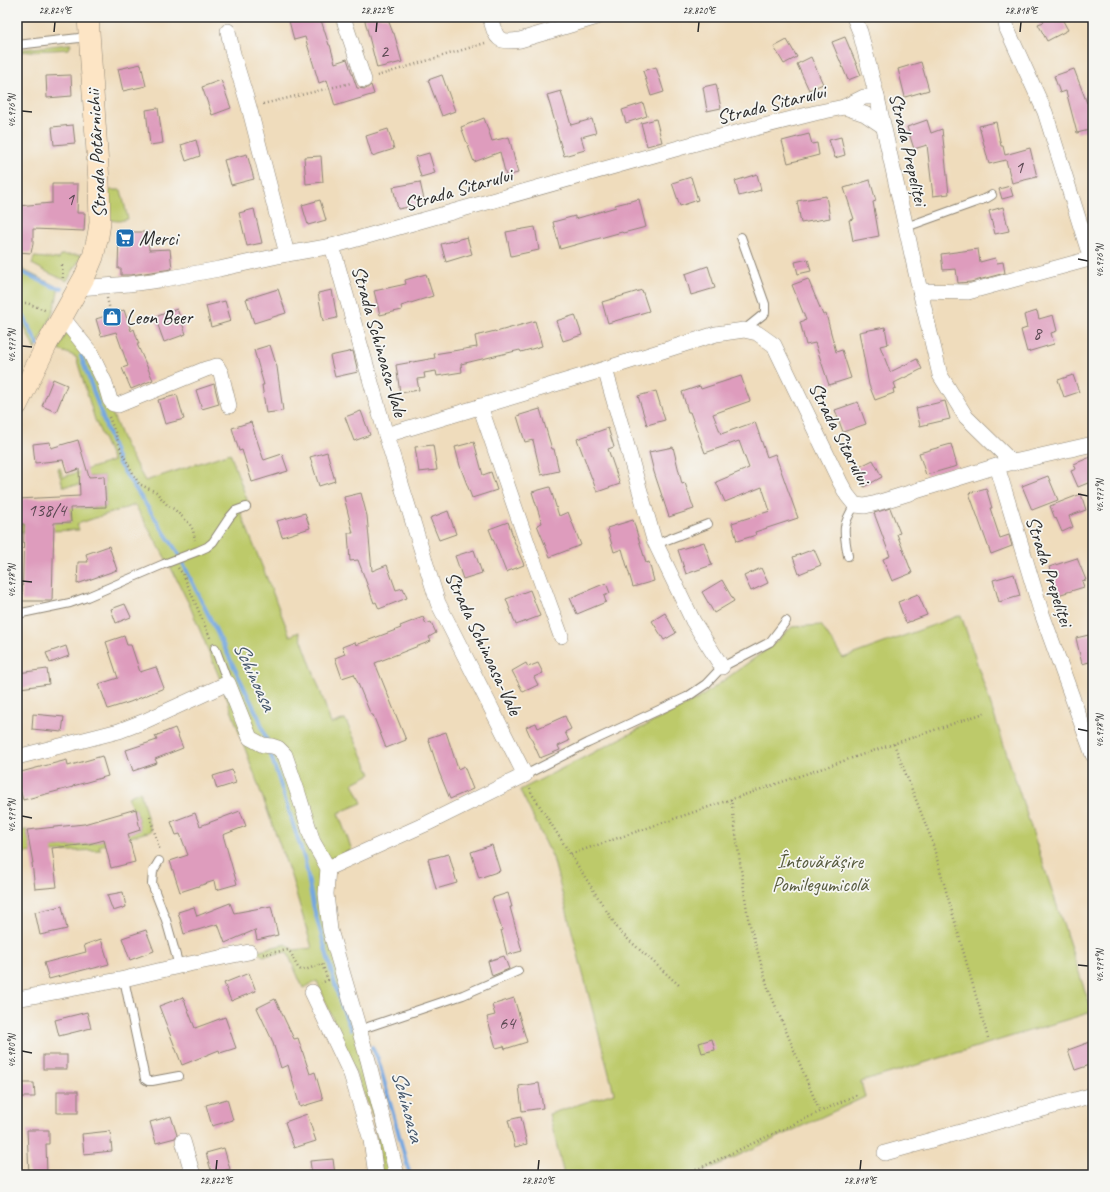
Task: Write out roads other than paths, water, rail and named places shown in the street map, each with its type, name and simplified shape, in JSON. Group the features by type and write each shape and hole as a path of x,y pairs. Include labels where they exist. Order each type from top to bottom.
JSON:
{"street":[{"path":"343,17 364,80"},
{"path":"490,17 495,34 499,39 504,41 520,40 597,17"},
{"name":"Strada Prepeliței","path":"854,17 860,32 877,97 940,375 966,417 1013,463"},
{"path":"920,291 968,292 1092,258 1045,112 1007,29 1006,17"},
{"name":"Strada Potârnichii","path":"17,405 62,316 71,285 93,257 100,223 99,182 88,27"},
{"path":"228,31 287,254"},
{"name":"Strada Sitarului","path":"71,285 129,284 159,280 332,246 693,144 844,107 864,97 877,97"},
{"name":"Strada Sitarului","path":"844,107 865,114 883,126"},
{"name":"Strada Schinoasa-Vale","path":"332,246 386,435 438,603 526,775"},
{"path":"62,316 90,352 113,404 118,405 216,366 221,373 229,406"},
{"name":"Strada Sitarului","path":"386,435 606,369 716,334 744,330 757,333 774,346 840,482 855,505"},
{"path":"606,369 656,544 693,621 722,667"},
{"path":"480,406 530,554 561,636"},
{"path":"855,505 864,506 877,503 997,466 1093,444"},
{"name":"Strada Prepeliței","path":"997,466 1041,611 1093,755"},
{"path":"17,757 119,731 145,721 228,683 250,738 278,748 285,755 313,842 328,868 326,894 330,930 368,1060 397,1175"},
{"path":"328,868 428,823 526,775"},
{"path":"17,999 124,979 249,952"},
{"path":"312,992 350,1074 371,1140 376,1175"},
{"path":"885,1153 1093,1095"},
{"path":"183,1142 193,1175"}],"lane":[{"path":"17,44 88,27"},
{"path":"906,227 992,195"},
{"path":"741,237 765,304 765,313 744,330"},
{"path":"848,556 844,531 848,515 855,505"},
{"path":"17,614 70,603 207,547 218,535 235,511 246,507"},
{"path":"656,544 708,524"},
{"path":"526,775 588,743 687,697 706,684 722,667 770,642 786,621"},
{"path":"215,648 228,683"},
{"path":"159,861 154,871 152,884 166,920 179,966"},
{"path":"359,1030 464,995 518,971"},
{"path":"124,979 145,1079 152,1081 179,1076"}],"waterway":[{"path":"17,270 54,287 62,288"},
{"path":"17,303 38,345"},
{"name":"Schinoasa","path":"81,356 119,464 178,553 259,718 267,742"},
{"name":"Schinoasa","path":"269,749 305,861 313,905 340,1002 351,1030"},
{"name":"Schinoasa","path":"372,1047 378,1059 410,1175"}],"place":[{"name":"Merci","path":"125,238"},
{"name":"Leon Beer","path":"112,317"}],"park label":[{"name":"Întovărășire Pomilegumicolă","path":"820,872"}]}
